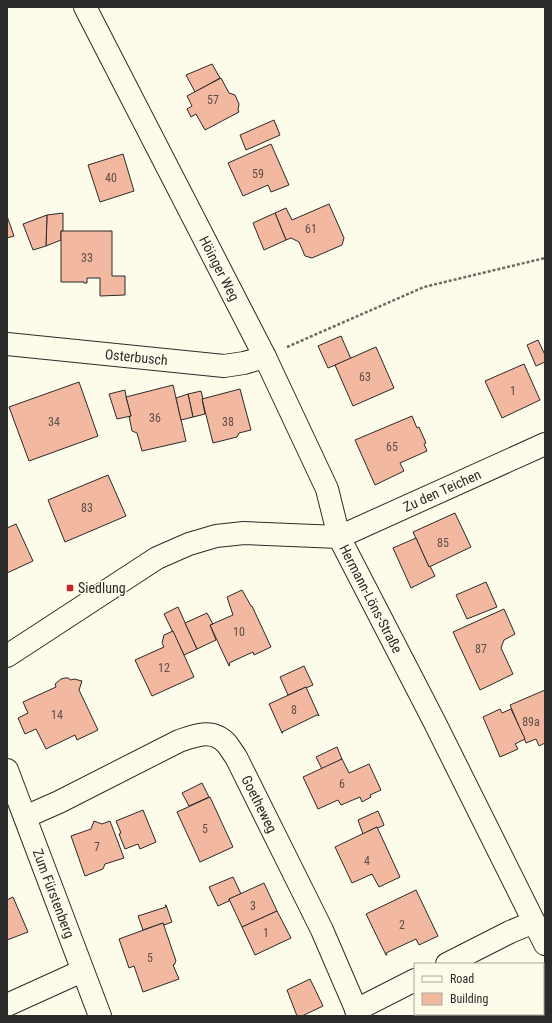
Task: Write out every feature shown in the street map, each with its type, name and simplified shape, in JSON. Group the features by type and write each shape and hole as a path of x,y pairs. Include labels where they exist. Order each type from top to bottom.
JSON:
{"street":[{"name":"Höinger Weg","path":"85,7 265,357 327,489 339,537"},
{"name":"Osterbusch","path":"7,344 224,366 244,363 265,357"},
{"name":"Zu den Teichen","path":"339,537 545,444"},
{"name":"Hermann-Löns-Straße","path":"7,656 157,558 189,544 216,536 244,533 339,537 434,721 545,944"},
{"name":"Goetheweg","path":"25,817 59,802 179,741 197,735 213,734 226,743 236,757 322,930 358,1013 414,981"},
{"name":"Zum Fürstenberg","path":"7,770 82,972 100,1016"},
{"path":"449,963 510,932 534,922"},
{"path":"7,1005 82,972"}],"path":[{"path":"265,357 424,287 545,258"}],"building":[{"path":"212,64 220,78 195,92 186,75"},
{"path":"221,78 229,93 235,95 239,104 239,112 205,130 196,114 191,117 187,109 192,106 187,96"},
{"path":"274,120 280,135 246,150 240,135"},
{"path":"271,144 289,185 271,192 268,185 243,196 228,163"},
{"path":"123,154 134,191 100,202 88,165"},
{"path":"329,204 344,238 342,245 312,258 305,256 299,242 291,238 286,240 275,213 286,208 292,220"},
{"path":"63,213 63,231 61,231 61,240 46,246 47,215"},
{"path":"275,213 286,240 264,250 253,223"},
{"path":"47,215 46,246 33,250 23,224"},
{"path":"7,216 14,236 7,238"},
{"path":"61,231 112,231 112,276 125,276 125,295 100,296 100,278 87,278 87,283 61,282"},
{"path":"341,336 351,359 328,368 318,346"},
{"path":"538,340 545,355 545,362 536,366 527,345"},
{"path":"376,347 394,388 353,406 335,365"},
{"path":"524,364 540,400 502,418 485,381"},
{"path":"79,382 98,436 29,461 9,407"},
{"path":"173,385 186,441 142,451 137,433 132,431 129,416 131,416 126,397"},
{"path":"240,389 251,430 239,433 237,437 213,443 202,399"},
{"path":"125,390 131,416 117,419 109,394"},
{"path":"201,391 205,414 193,417 188,394"},
{"path":"188,394 193,417 181,420 176,398"},
{"path":"412,416 426,443 424,444 427,451 400,463 404,471 375,485 355,440"},
{"path":"108,475 126,516 65,542 48,500"},
{"path":"455,513 471,547 429,567 413,532"},
{"path":"16,524 33,561 7,573 7,528"},
{"path":"416,538 429,567 430,566 435,576 411,588 393,548"},
{"path":"486,582 497,607 467,619 456,595"},
{"path":"242,590 252,606 271,647 254,655 253,652 229,663 229,666 210,625 233,615 227,597"},
{"path":"178,607 197,649 184,655 164,614"},
{"path":"504,609 515,634 504,640 501,648 513,674 480,690 453,632"},
{"path":"207,613 213,624 210,625 216,640 197,649 185,623"},
{"path":"173,631 194,677 152,696 135,660 164,647 162,643 164,635"},
{"path":"304,666 313,685 288,695 280,677"},
{"path":"65,678 82,681 79,690 98,730 77,740 75,735 46,749 36,729 25,734 18,718 28,713 23,702 56,687 55,684 61,679"},
{"path":"306,687 319,716 317,715 282,733 269,704"},
{"path":"545,690 545,743 539,746 536,739 526,743 510,705"},
{"path":"500,709 502,713 511,709 525,739 515,744 518,749 500,757 483,717"},
{"path":"337,747 342,759 322,769 316,757"},
{"path":"342,759 349,773 369,764 381,790 370,795 371,797 362,802 360,797 341,805 338,800 318,809 303,777"},
{"path":"202,783 209,797 189,806 182,793"},
{"path":"210,797 233,847 200,862 177,812"},
{"path":"143,810 156,842 140,849 138,844 125,849 116,821"},
{"path":"378,811 384,825 363,834 358,820"},
{"path":"94,821 102,824 110,821 124,858 105,864 103,869 85,876 71,836 91,829"},
{"path":"377,827 400,877 379,887 372,874 352,883 335,847"},
{"path":"233,877 241,894 218,906 209,887"},
{"path":"264,883 277,911 242,927 229,899"},
{"path":"416,890 438,936 419,945 416,939 386,953 386,955 366,914"},
{"path":"13,897 28,932 7,940 7,900"},
{"path":"166,905 172,922 164,925 163,923 143,930 138,916 166,907"},
{"path":"277,911 291,938 255,955 242,927"},
{"path":"163,923 176,961 173,965 179,979 143,992 134,966 129,968 119,939"},
{"path":"310,979 323,1006 302,1016 297,1016 287,990"},
{"path":"432,1015 494,1016 432,1016"}],"place":[{"name":"Siedlung","path":"70,588"}]}
